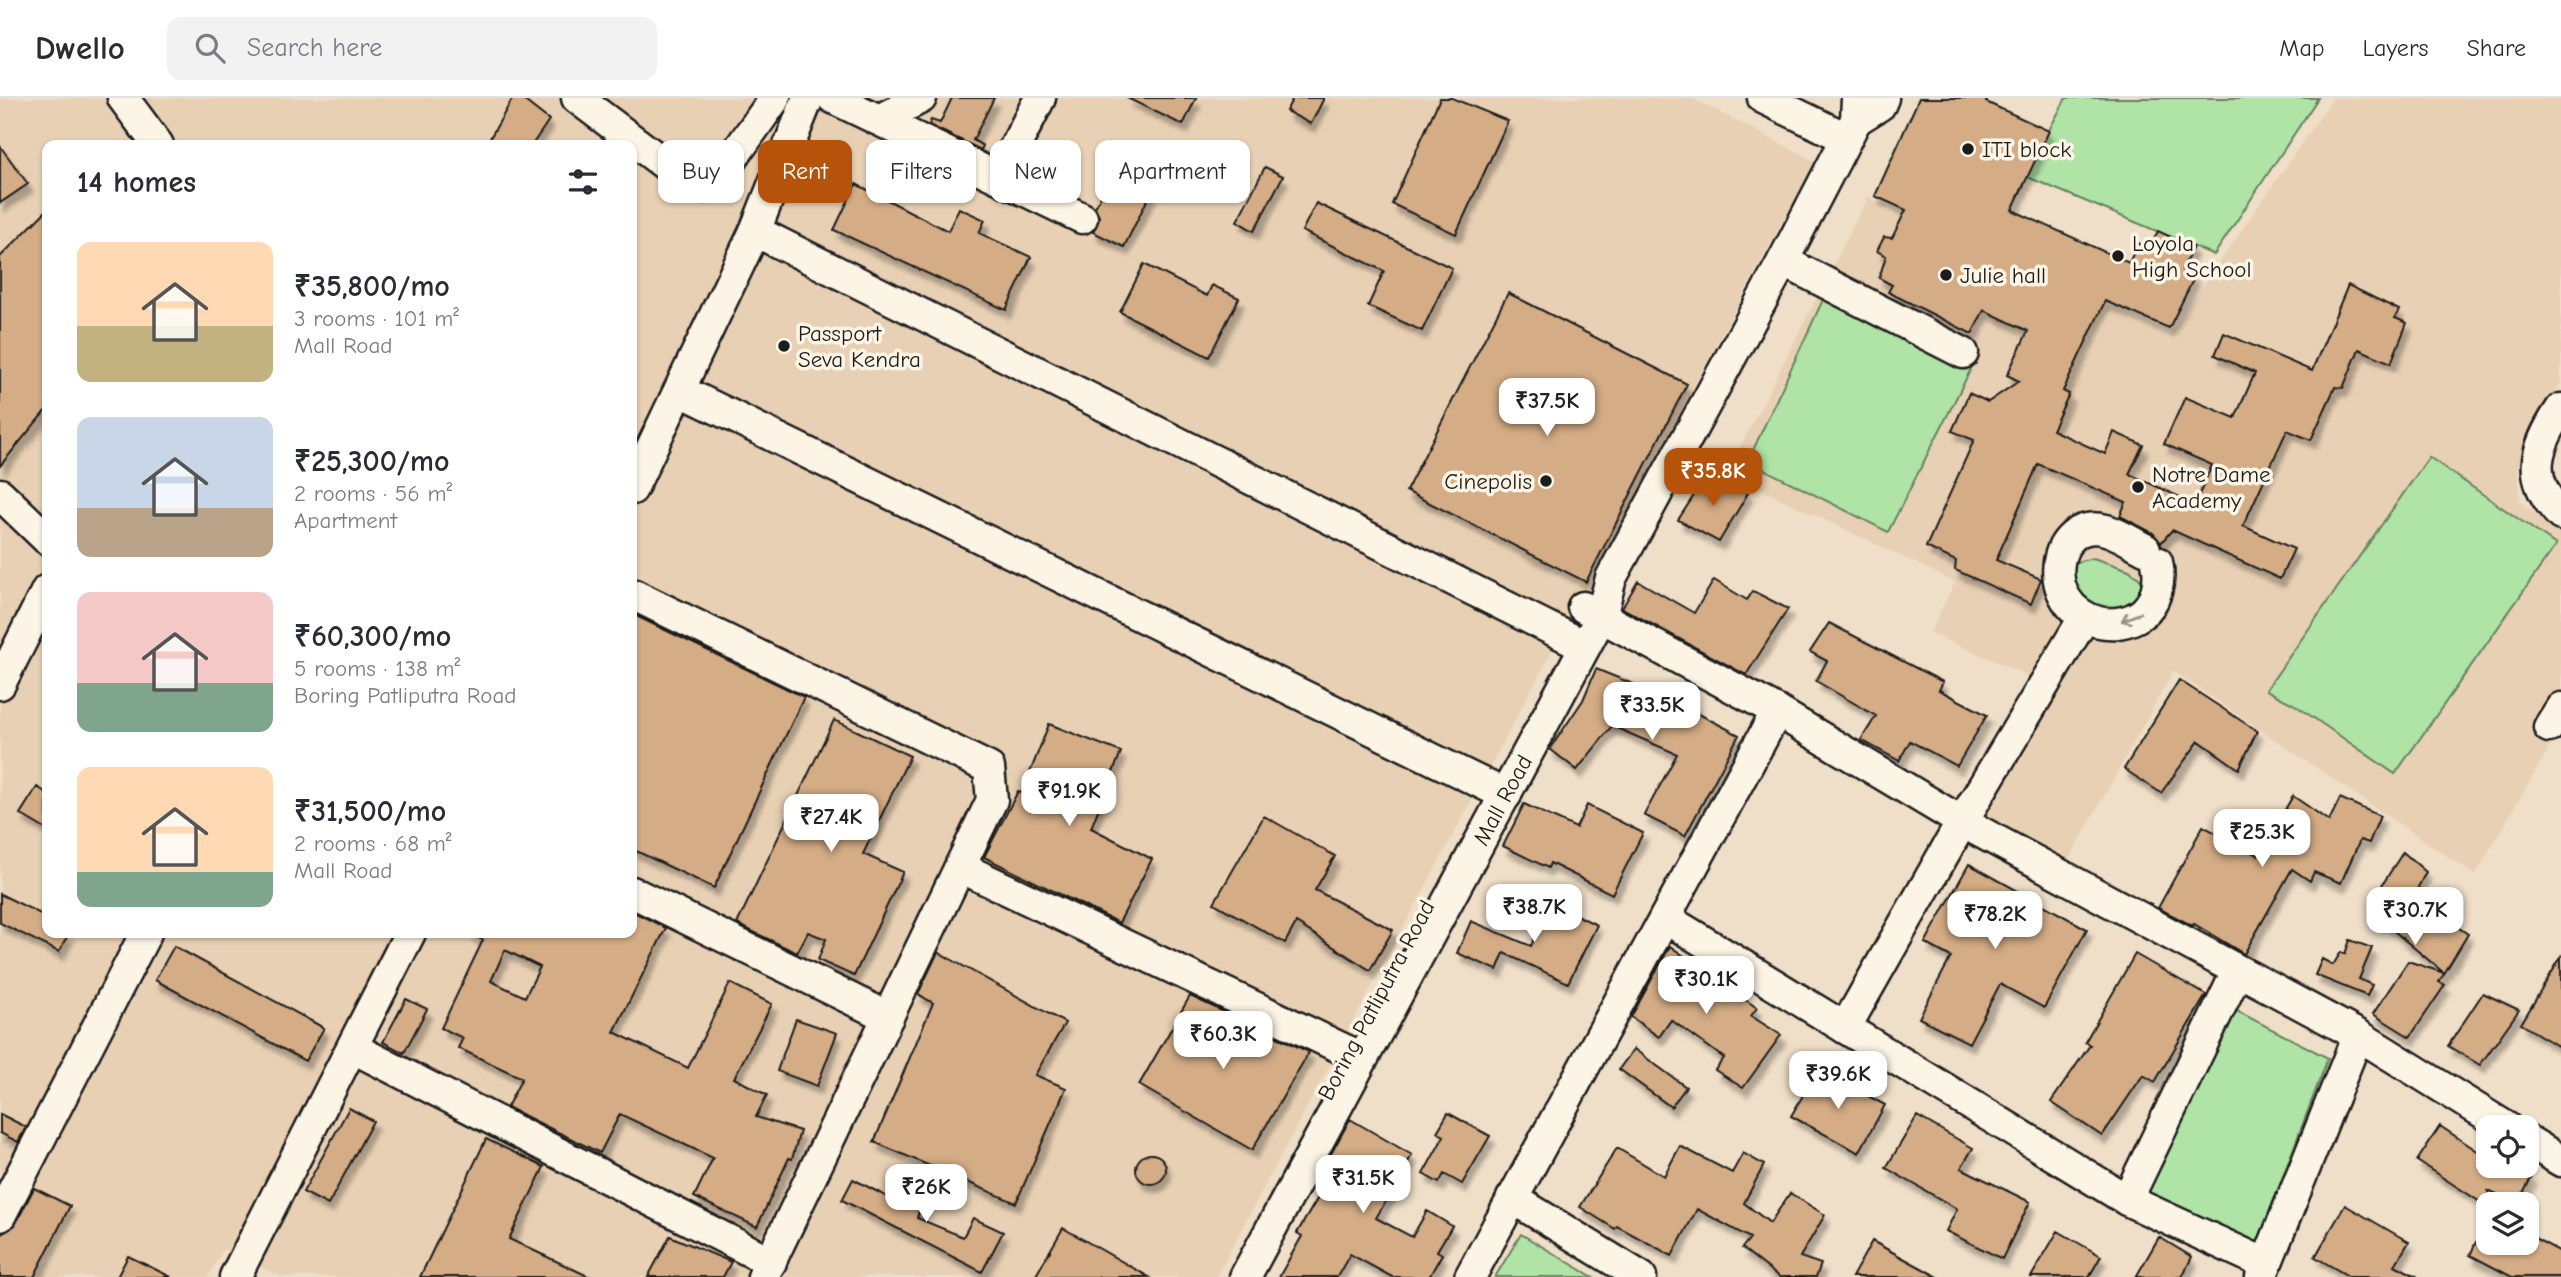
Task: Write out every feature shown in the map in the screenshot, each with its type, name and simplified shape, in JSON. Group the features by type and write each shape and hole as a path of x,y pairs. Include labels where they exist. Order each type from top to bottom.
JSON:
{"street":[{"path":"123,98 154,140"},
{"path":"577,98 633,140"},
{"path":"637,143 695,187 705,187 717,180 775,98"},
{"path":"638,458 681,391 755,231 808,98"},
{"path":"833,98 990,174"},
{"path":"879,120 921,98"},
{"path":"1763,98 1853,119 1880,106 1883,98"},
{"path":"1016,140 1034,100"},
{"name":"Mall Road","path":"1245,1277 1270,1211 1783,261 1853,119"},
{"path":"1051,203 1082,218"},
{"path":"755,231 1576,641"},
{"path":"1783,261 1963,354"},
{"path":"681,391 1498,791"},
{"path":"2561,409 2547,433 2536,465 2540,489 2561,515"},
{"path":"0,494 42,534"},
{"path":"2105,529 2151,555 2160,575 2152,602 2141,614 2108,624 2084,618 2071,608 2057,580 2060,554 2070,538 2085,531 2105,529"},
{"path":"353,1048 767,1269 992,800 989,768 637,596"},
{"path":"0,684 42,600"},
{"path":"1592,612 1777,711 1962,822 2236,972 2358,1035 2487,1115"},
{"path":"1845,1028 1962,822 2084,618"},
{"path":"1470,1277 1777,711"},
{"path":"960,867 1356,1055"},
{"path":"637,894 888,1017"},
{"path":"1665,918 2127,1200 2264,1270 2358,1035"},
{"path":"0,1216 143,938"},
{"path":"234,1277 408,938"},
{"path":"2127,1200 2236,972"},
{"path":"2539,1147 2561,1161"},
{"path":"1512,1198 1641,1277"},
{"path":"1223,1277 1270,1211"}],"shaded area":[{"path":"0,98 1692,98 1815,161 1216,1277 281,1277 223,1249 208,1277 0,1277"},
{"name":"Notre Dame Academy","path":"2333,98 2561,98 2561,382 2527,437 2518,471 2520,502 2561,531 2561,728 2475,875 2173,671 2064,869 1968,814 2043,682 1930,633 1955,582 1727,473 1868,197 2170,334"}],"green space":[{"path":"2066,98 2318,98 2214,255 2025,176"},
{"path":"1827,291 1973,365 1888,532 1748,461"},
{"path":"2429,457 2556,545 2395,774 2295,705 2266,690"},
{"path":"2093,558 2129,570 2147,585 2136,613 2075,605 2072,563"},
{"path":"2231,1008 2328,1058 2255,1249 2146,1197"},
{"path":"1521,1234 1593,1277 1495,1277"}],"building":[{"path":"513,98 521,98 549,120 535,140 489,140"},
{"path":"952,98 994,98 973,140 960,140 929,125 931,120 940,123"},
{"path":"1127,98 1196,98 1183,125"},
{"path":"1293,98 1324,98 1311,124 1286,111"},
{"path":"1440,98 1452,98 1508,121 1456,234 1392,204"},
{"path":"1919,98 1988,98 1986,102 2049,131 2012,210 2129,263 2138,243 2150,248 2158,231 2193,247 2182,270 2195,276 2169,328 2105,301 2063,391 2069,394 2052,430 2105,454 2114,432 2143,445 2129,474 2195,504 2212,465 2164,444 2185,397 2235,418 2255,373 2215,355 2224,333 2312,371 2348,285 2399,310 2395,318 2407,323 2391,363 2359,349 2343,388 2335,387 2311,440 2287,430 2243,526 2294,549 2280,579 2172,530 2161,543 2153,533 2120,516 2126,502 2038,464 1996,560 2041,579 2031,604 1955,570 1956,561 1926,547 1974,440 1952,431 1969,393 1988,402 2019,381 2007,375 2028,331 1984,310 1972,334 1888,292 1892,285 1879,278 1886,256 1877,251 1884,237 1892,238 1906,210 1875,196"},
{"path":"976,142 983,146 981,150 976,148"},
{"path":"0,146 28,184 0,203"},
{"path":"1265,167 1283,176 1254,231 1237,221 1246,203 1250,203 1250,196"},
{"path":"856,184 866,189 866,203 893,203 948,231 959,208 985,220 979,233 1031,257 1006,310 834,230 847,203 852,203 852,192"},
{"path":"1097,203 1146,203 1124,247 1093,232 1099,217 1095,207"},
{"path":"1316,203 1452,268 1422,331 1368,306 1384,271 1302,231"},
{"path":"42,215 42,415 0,466 0,257"},
{"path":"1144,264 1207,296 1212,285 1239,298 1209,357 1120,312"},
{"path":"1508,293 1687,384 1586,582 1406,491"},
{"path":"1708,474 1748,493 1719,542 1678,520"},
{"path":"1714,580 1747,600 1753,591 1788,609 1746,675 1622,608 1638,581 1694,613"},
{"path":"637,616 804,697 714,888 637,851"},
{"path":"1829,623 1943,682 1939,690 1987,715 1957,766 1910,741 1899,761 1861,740 1876,716 1816,681 1827,661 1810,652"},
{"path":"1596,669 1660,695 1661,692 1696,705 1693,711 1739,735 1685,836 1644,815 1677,754 1612,726 1577,770 1550,749 1583,700"},
{"path":"2179,680 2257,731 2239,769 2199,741 2161,793 2124,769"},
{"path":"834,720 910,756 863,854 903,872 854,976 818,960 826,939 808,932 797,953 737,924"},
{"path":"1049,724 1121,752 1091,828 1152,859 1119,923 984,857 1018,791 1022,793"},
{"path":"37,787 42,790 42,827 20,814"},
{"path":"2293,796 2329,821 2340,798 2380,816 2369,843 2360,840 2341,883 2314,872 2310,881 2292,869 2244,954 2194,924 2193,926 2158,908 2203,826 2258,855"},
{"path":"1524,804 1576,828 1587,805 1643,833 1612,894 1550,863 1548,868 1503,846"},
{"path":"1264,816 1335,856 1315,890 1393,930 1370,970 1296,923 1285,943 1214,903"},
{"path":"2403,852 2426,872 2413,897 2468,934 2439,982 2445,985 2410,1037 2373,1014 2408,961 2444,973 2381,920 2386,911 2372,901"},
{"path":"1969,864 2087,929 2044,1008 2000,984 1969,1043 1919,1018 1951,957 1925,943"},
{"path":"0,894 42,915 42,938 66,938 59,952 0,923"},
{"path":"1551,903 1597,925 1568,983 1504,953 1497,970 1457,953 1471,921 1531,946"},
{"path":"637,914 666,928 614,1032 688,1068 730,983 772,1004 734,1078 767,1095 756,1117 800,1131 792,1159 789,1158 757,1227 694,1197 713,1158 620,1114 600,1153 507,1107 522,1078 458,1048 463,1038 441,1028 483,940 479,938 637,938","holes":["505,950 540,967 525,997 491,981"]},
{"path":"2350,940 2372,948 2359,979 2372,985 2367,996 2315,975 2322,959 2333,965 2341,952 2345,954"},
{"path":"174,946 324,1028 305,1061 155,980"},
{"path":"1670,946 1757,1008 1751,1016 1781,1035 1743,1088 1715,1070 1724,1058 1671,1020 1659,1037 1631,1017"},
{"path":"938,952 1065,1023 1035,1075 1066,1088 1016,1203 874,1142 933,1003 918,994"},
{"path":"2135,954 2206,995 2155,1082 2143,1075 2102,1136 2051,1102 2090,1045 2085,1042"},
{"path":"2561,957 2561,1048 2521,1024"},
{"path":"2483,993 2519,1010 2480,1065 2448,1046"},
{"path":"1190,996 1309,1052 1252,1150 1139,1085"},
{"path":"406,999 427,1009 404,1053 383,1042"},
{"path":"796,1019 837,1033 817,1086 777,1071"},
{"path":"1634,1049 1686,1087 1671,1107 1619,1069"},
{"path":"1818,1069 1885,1105 1859,1153 1791,1116"},
{"path":"349,1108 373,1121 328,1205 303,1192"},
{"path":"1448,1113 1490,1136 1462,1184 1444,1174 1439,1183 1423,1174 1444,1136 1437,1132"},
{"path":"0,1114 26,1127 18,1142 0,1133"},
{"path":"1917,1116 1973,1148 1961,1168 2030,1202 2002,1259 1946,1231 1957,1209 1886,1168"},
{"path":"1350,1119 1412,1155 1376,1218 1412,1237 1427,1211 1452,1226 1437,1251 1442,1254 1429,1277 1392,1277 1350,1254 1337,1277 1279,1277 1302,1236 1297,1233 1329,1179 1320,1174"},
{"path":"2440,1126 2476,1150 2476,1178 2531,1178 2524,1192 2476,1192 2476,1199 2417,1161"},
{"path":"486,1139 544,1167 509,1239 590,1277 420,1277"},
{"path":"1680,1146 1732,1173 1743,1153 1764,1165 1744,1203 1770,1223 1790,1193 1825,1215 1800,1257 1821,1264 1816,1277 1779,1277 1742,1248 1750,1238 1697,1209 1672,1256 1617,1226 1615,1229 1580,1207 1617,1148 1664,1176"},
{"path":"1151,1154 1157,1155 1165,1163 1165,1175 1157,1183 1151,1184 1145,1183 1137,1175 1136,1169 1137,1163 1145,1155"},
{"path":"853,1179 895,1201 900,1184 924,1195 917,1218 963,1237 973,1218 1003,1232 982,1272 842,1200"},
{"path":"34,1188 70,1206 34,1277 0,1277 0,1235 15,1225"},
{"path":"2345,1205 2409,1242 2395,1265 2418,1277 2350,1277 2315,1257"},
{"path":"1063,1228 1149,1277 1035,1277"},
{"path":"2058,1231 2101,1256 2089,1277 2031,1277"},
{"path":"670,1236 731,1262 723,1277 648,1277"},
{"path":"2159,1237 2192,1257 2182,1277 2136,1277"},
{"path":"2539,1240 2561,1252 2561,1277 2512,1277 2470,1255 2476,1242 2476,1255 2539,1255"},
{"path":"1872,1241 1938,1277 1852,1277"},
{"path":"128,1256 171,1277 117,1277"}],"place":[{"name":"ITI block","path":"1968,149"},
{"name":"Loyola High School","path":"2118,256"},
{"name":"Julie hall","path":"1946,275"},
{"name":"Passport Seva Kendra","path":"784,346"},
{"name":"Cinepolis","path":"1546,481"},
{"name":"Notre Dame Academy","path":"2138,487"}]}
